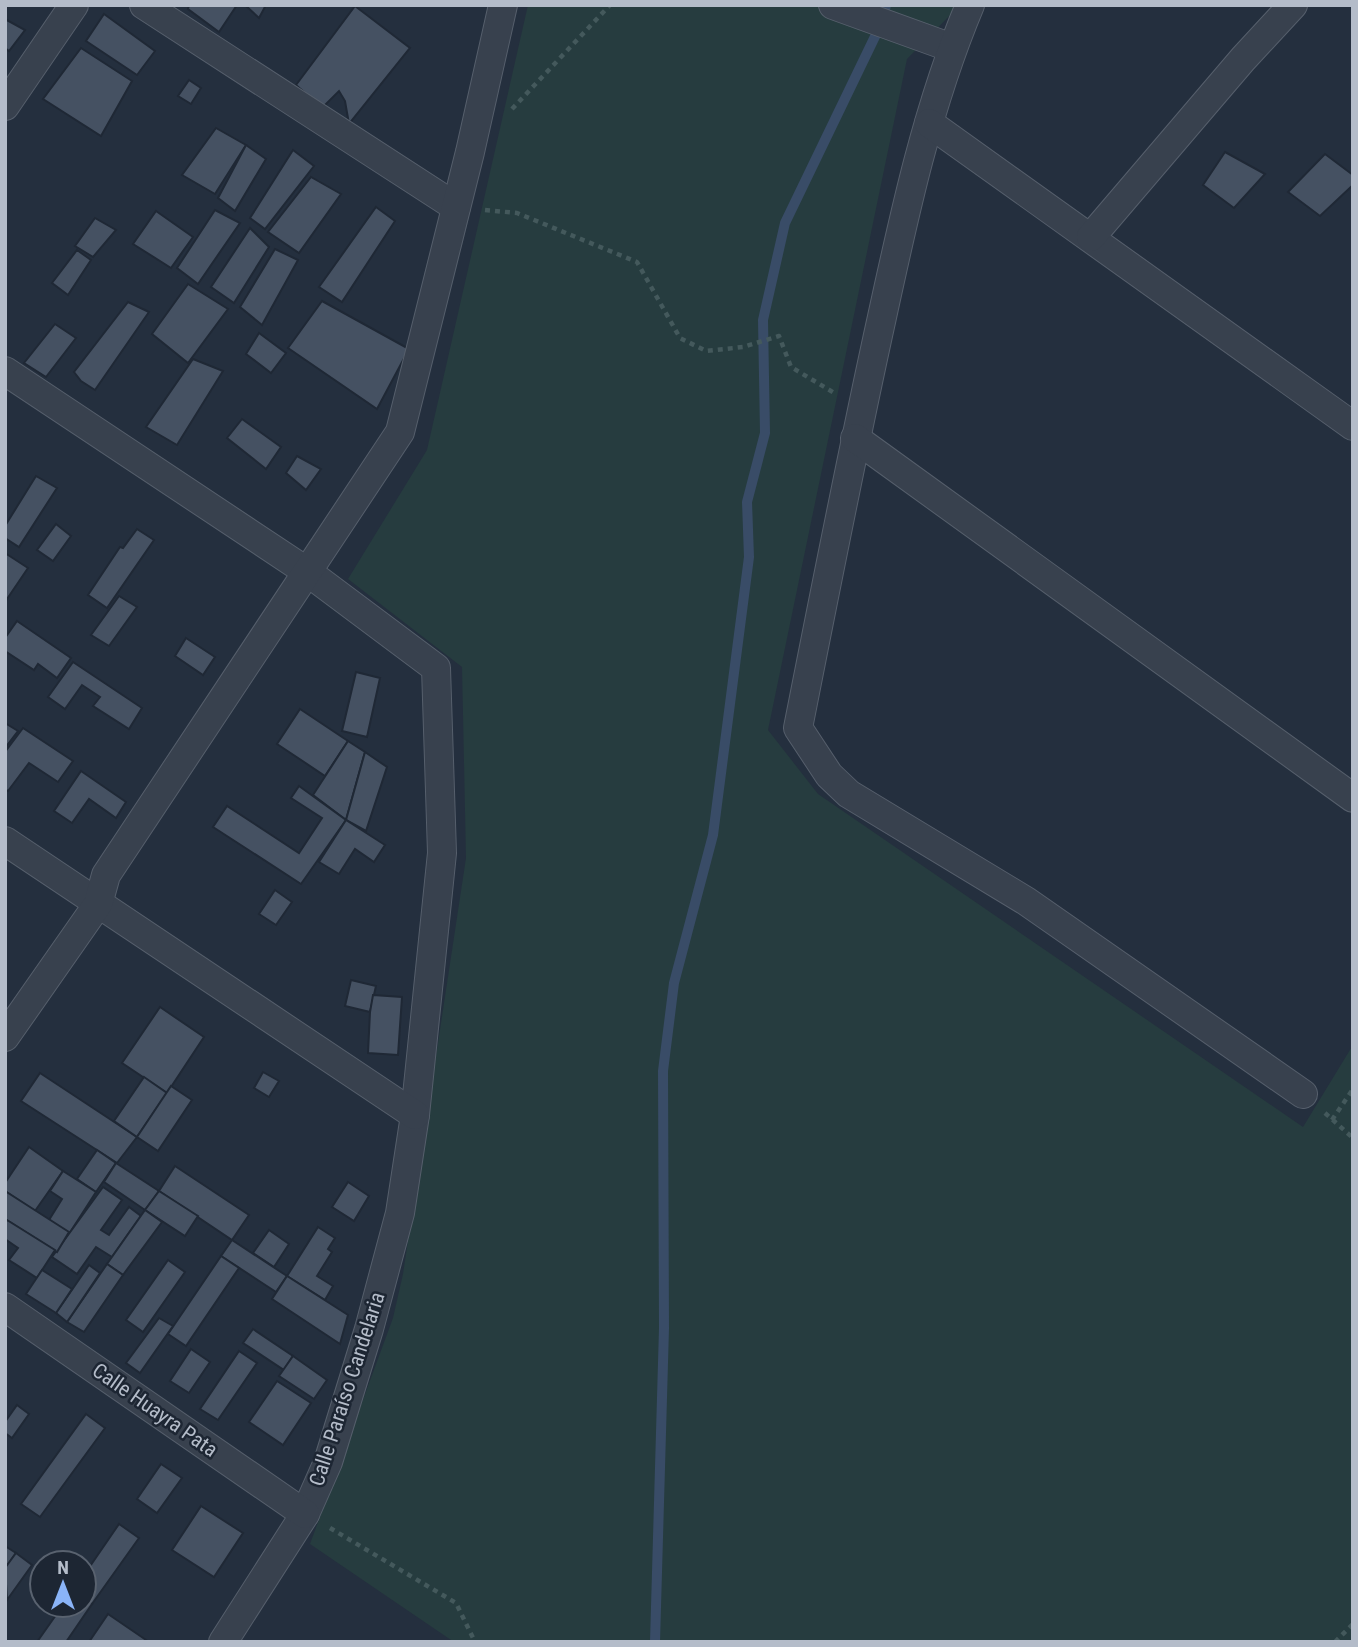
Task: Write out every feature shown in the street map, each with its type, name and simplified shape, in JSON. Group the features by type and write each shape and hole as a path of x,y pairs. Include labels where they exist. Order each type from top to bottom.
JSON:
{"street":[{"path":"5,106 74,5"},
{"path":"144,5 456,207"},
{"path":"5,1037 97,904 106,875 309,573 400,432 503,5"},
{"path":"833,5 952,48"},
{"path":"970,5 952,48 913,175 855,438 798,728 829,775 849,794 1026,901 1303,1094"},
{"path":"1091,237 1243,59 1293,5"},
{"path":"929,123 1091,237 1348,411"},
{"path":"5,371 309,573"},
{"path":"855,438 1353,798"},
{"name":"Calle Paraíso Candelaria","path":"223,1642 305,1514 328,1462 369,1329 400,1213 415,1115 442,853 436,668 309,573"},
{"path":"5,841 415,1115"},
{"name":"Calle Huayra Pata","path":"5,1307 305,1514"}],"path":[{"path":"506,115 610,5"},
{"path":"456,207 517,213 637,262 681,338 706,351 743,347 779,336 791,367 861,410"},
{"path":"1332,1120 1353,1089"},
{"path":"1303,1094 1353,1138"},
{"path":"305,1514 456,1603 475,1642"},
{"path":"1335,1642 1353,1624"}],"green space":[{"path":"528,5 960,5 907,59 768,730 818,794 1303,1127 1353,1045 1353,1642 454,1642 310,1544 393,1318 403,1274 466,858 462,667 348,579 427,450"}],"building":[{"path":"189,5 237,5 219,32 188,9"},
{"path":"245,5 266,5 259,18"},
{"path":"355,6 410,48 349,124 345,101 339,91 322,108 296,85"},
{"path":"104,14 155,51 137,75 86,41"},
{"path":"5,19 25,30 9,51 5,48"},
{"path":"81,48 132,81 101,136 43,99"},
{"path":"189,80 201,88 191,104 178,96"},
{"path":"216,128 246,145 215,194 182,175"},
{"path":"246,145 266,159 235,211 218,198"},
{"path":"293,150 314,166 265,229 250,218"},
{"path":"1225,152 1265,174 1234,208 1203,185"},
{"path":"1325,154 1353,175 1353,185 1320,216 1288,192"},
{"path":"311,177 341,194 299,253 268,232"},
{"path":"376,207 395,221 342,302 319,287"},
{"path":"215,210 240,223 198,284 177,268"},
{"path":"156,211 193,237 171,268 133,244"},
{"path":"95,218 116,230 93,257 75,246"},
{"path":"250,228 269,247 234,303 211,287"},
{"path":"275,249 298,260 262,325 240,307"},
{"path":"77,250 91,260 68,295 52,283"},
{"path":"188,284 228,309 188,363 152,334"},
{"path":"322,301 409,349 377,409 288,348"},
{"path":"128,302 149,312 95,390 81,381 74,372"},
{"path":"55,324 76,338 46,377 24,363"},
{"path":"259,333 286,353 271,373 246,354"},
{"path":"193,359 223,371 177,445 146,427"},
{"path":"242,419 281,447 266,469 227,438"},
{"path":"297,456 321,469 306,490 286,473"},
{"path":"36,476 57,488 19,547 5,538 5,526"},
{"path":"56,524 71,536 53,561 37,550"},
{"path":"137,529 154,540 107,608 88,595 120,547 123,548"},
{"path":"5,553 28,568 5,602"},
{"path":"119,596 137,607 109,646 91,635"},
{"path":"17,621 71,658 57,678 38,664 34,670 5,651 5,638"},
{"path":"186,638 215,657 203,675 175,656"},
{"path":"73,662 142,708 129,729 93,706 100,697 82,685 65,709 48,697"},
{"path":"356,672 380,678 367,737 342,731"},
{"path":"300,709 348,741 325,776 277,744"},
{"path":"5,723 18,731 5,748"},
{"path":"23,728 73,761 58,782 29,763 8,791 5,789 5,752"},
{"path":"348,741 365,752 346,820 313,795"},
{"path":"365,752 387,767 366,831 346,820"},
{"path":"81,771 126,802 116,818 89,799 72,823 54,811"},
{"path":"299,786 346,820 301,884 213,827 227,806 299,853 322,818 291,798"},
{"path":"346,820 385,845 374,862 355,849 339,874 319,862"},
{"path":"275,890 292,902 276,925 259,914"},
{"path":"351,980 376,986 370,1012 345,1006"},
{"path":"373,995 402,997 398,1055 368,1053"},
{"path":"160,1007 204,1037 167,1093 122,1063"},
{"path":"263,1072 279,1081 269,1097 254,1088"},
{"path":"40,1073 137,1137 117,1163 21,1101"},
{"path":"144,1077 167,1093 137,1137 114,1121"},
{"path":"171,1086 192,1100 158,1151 137,1137"},
{"path":"29,1147 63,1171 35,1211 5,1191 5,1183"},
{"path":"97,1150 116,1163 96,1192 77,1179"},
{"path":"116,1163 159,1191 145,1210 104,1182"},
{"path":"175,1166 249,1215 232,1240 159,1191"},
{"path":"63,1171 96,1192 69,1234 49,1220 62,1199 50,1191"},
{"path":"348,1182 369,1196 354,1221 332,1207"},
{"path":"103,1187 122,1200 101,1230 109,1235 129,1207 141,1216 112,1257 96,1247 77,1274 52,1257"},
{"path":"5,1191 69,1232 57,1252 5,1219"},
{"path":"159,1191 198,1216 185,1236 145,1210"},
{"path":"145,1210 162,1222 123,1275 107,1264"},
{"path":"7,1220 55,1250 37,1278 9,1260 18,1248 5,1239"},
{"path":"318,1227 335,1238 328,1249 332,1252 317,1276 333,1286 325,1300 287,1276"},
{"path":"269,1230 289,1244 274,1267 253,1253"},
{"path":"232,1240 287,1276 276,1292 221,1256"},
{"path":"221,1256 239,1268 186,1346 168,1334"},
{"path":"168,1260 185,1272 143,1332 126,1320"},
{"path":"107,1264 123,1275 84,1332 67,1322"},
{"path":"89,1265 100,1273 67,1322 56,1313"},
{"path":"42,1270 72,1289 56,1313 26,1294"},
{"path":"287,1276 348,1315 340,1344 272,1299"},
{"path":"159,1318 173,1326 140,1373 126,1363"},
{"path":"253,1329 293,1356 284,1370 243,1343"},
{"path":"191,1349 210,1362 189,1393 170,1381"},
{"path":"239,1351 257,1363 218,1420 200,1409"},
{"path":"293,1356 327,1380 314,1399 279,1376"},
{"path":"277,1381 311,1403 283,1445 249,1422"},
{"path":"17,1405 29,1414 12,1438 5,1433 5,1422"},
{"path":"86,1414 105,1428 40,1517 21,1504"},
{"path":"161,1464 182,1478 157,1513 137,1499"},
{"path":"201,1506 243,1533 214,1577 172,1550"},
{"path":"119,1524 139,1538 98,1596 98,1555"},
{"path":"5,1546 16,1553 5,1569"},
{"path":"16,1553 28,1562 28,1571 7,1600 5,1568"},
{"path":"108,1614 149,1642 89,1642"},
{"path":"53,1619 82,1619 66,1642 37,1642"}],"waterway":[{"path":"655,1642 664,1328 663,1071 674,983 713,835 749,557 747,502 765,433 763,320 785,223 882,22 886,5"}]}
